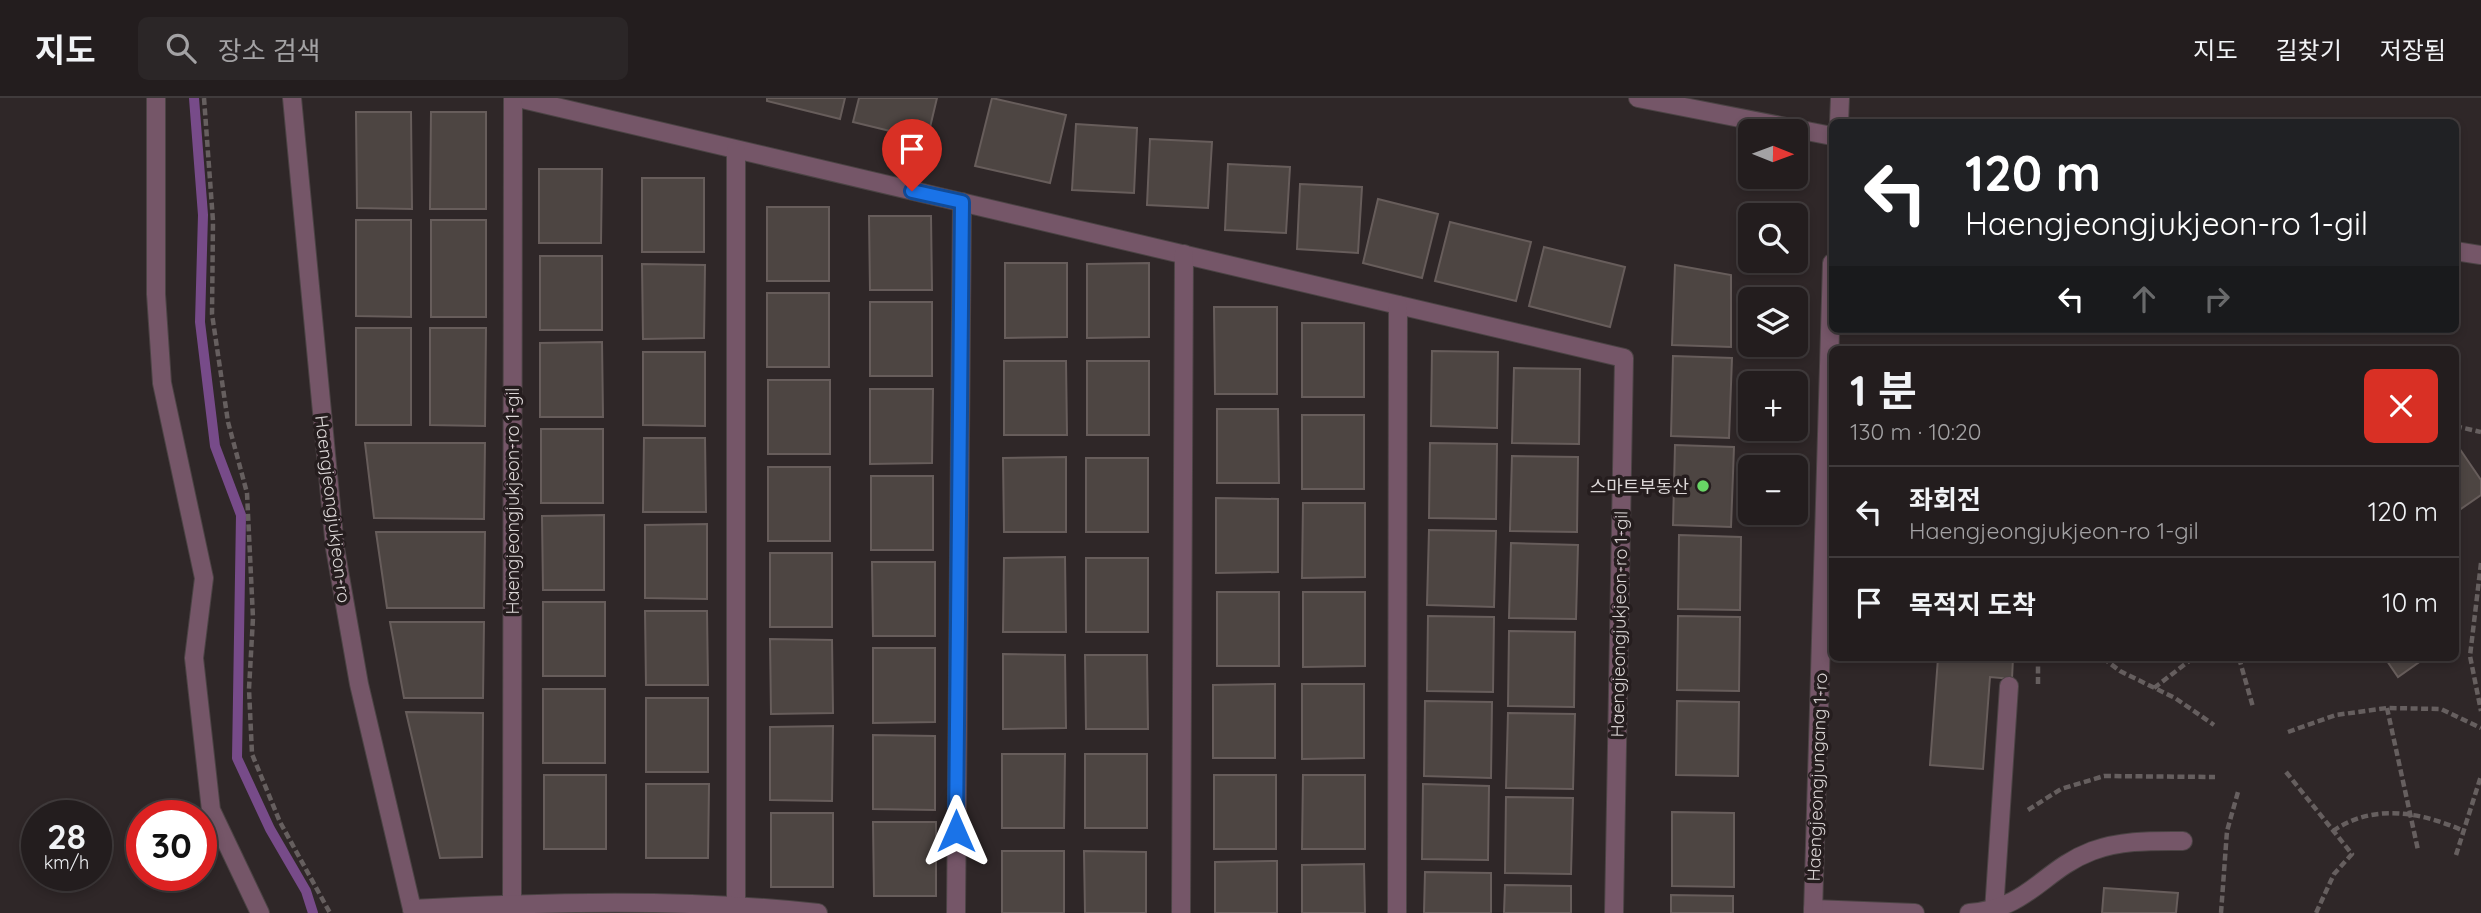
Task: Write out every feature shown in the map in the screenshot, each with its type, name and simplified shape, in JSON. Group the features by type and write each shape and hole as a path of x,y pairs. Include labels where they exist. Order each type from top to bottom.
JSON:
{"street":[{"path":"156,98 156,294 162,383 204,578 194,658 211,810 260,913"},
{"name":"Haengjeongjukjeon-ro","path":"292,98 335,548 359,684 413,911"},
{"name":"Haengjeongjukjeon-ro 1-gil","path":"512,904 515,98 1624,358 1614,913"},
{"path":"1638,98 1829,135"},
{"path":"1839,119 1840,98"},
{"path":"736,149 736,904"},
{"path":"956,913 962,202"},
{"path":"2459,252 2481,255"},
{"path":"1181,913 1184,254"},
{"path":"1397,913 1398,305"},
{"name":"Haengjeongjungang 1-ro","path":"1813,911 1829,365"},
{"path":"1994,911 2009,686"},
{"path":"1969,913 1994,911 2026,896 2058,869 2092,852 2131,841 2183,841"},
{"path":"413,911 512,904 736,904 818,913"},
{"path":"1813,911 1915,913"}],"path":[{"path":"204,98 213,221 212,314 228,422 247,493 253,618 249,689 252,754 280,822 330,913"},
{"path":"2459,426 2481,432"},
{"path":"2481,563 2470,656 2481,711"},
{"path":"2107,661 2120,671 2175,698 2214,725"},
{"path":"2154,688 2189,661"},
{"path":"2239,661 2253,708"},
{"path":"2387,708 2418,850"},
{"path":"2288,732 2336,715 2387,708 2441,709 2481,728"},
{"path":"2286,772 2352,854 2334,874 2316,913"},
{"path":"1999,830 2061,789 2104,776 2215,777"},
{"path":"2456,855 2481,776"},
{"path":"2221,913 2227,831 2238,792"},
{"path":"2333,831 2350,819 2382,812 2438,819 2464,831"}],"building":[{"path":"767,98 845,98 840,119 767,101"},
{"path":"859,98 937,98 927,140 853,122"},
{"path":"992,98 1066,115 1050,183 975,166"},
{"path":"356,112 411,112 412,209 357,208"},
{"path":"431,112 486,112 486,209 430,209"},
{"path":"1076,124 1137,128 1134,193 1072,190"},
{"path":"1150,139 1212,142 1208,208 1147,205"},
{"path":"1228,164 1290,167 1286,233 1225,230"},
{"path":"539,169 602,169 601,243 539,243"},
{"path":"642,178 704,178 704,252 642,252"},
{"path":"1300,184 1362,187 1358,253 1297,249"},
{"path":"1378,199 1438,214 1422,278 1363,263"},
{"path":"767,207 829,207 829,281 767,281"},
{"path":"869,216 931,216 932,290 870,290"},
{"path":"356,220 411,220 411,317 356,316"},
{"path":"431,220 486,220 486,317 431,317"},
{"path":"1450,222 1531,242 1516,301 1435,281"},
{"path":"1544,247 1625,267 1610,327 1529,306"},
{"path":"540,256 602,256 602,330 540,330"},
{"path":"1005,263 1067,263 1067,337 1005,338"},
{"path":"1149,263 1149,337 1087,338 1087,264"},
{"path":"642,264 705,265 704,338 643,339"},
{"path":"1675,265 1731,275 1731,347 1672,345"},
{"path":"767,293 829,293 829,367 767,367"},
{"path":"870,302 932,302 932,376 870,376"},
{"path":"1214,307 1277,307 1277,394 1215,394"},
{"path":"1302,323 1364,323 1364,397 1302,397"},
{"path":"356,328 411,328 411,425 356,425"},
{"path":"430,328 486,328 485,426 430,425"},
{"path":"602,342 603,417 540,417 540,343"},
{"path":"1432,351 1498,352 1497,428 1431,426"},
{"path":"643,352 705,352 705,426 643,425"},
{"path":"1673,356 1732,358 1729,438 1671,436"},
{"path":"1004,361 1066,361 1067,435 1004,435"},
{"path":"1087,361 1149,361 1149,435 1087,435"},
{"path":"1514,368 1580,369 1579,444 1512,443"},
{"path":"768,380 830,380 830,454 768,454"},
{"path":"870,389 933,389 932,463 870,464"},
{"path":"1217,409 1278,409 1279,483 1217,483"},
{"path":"1302,415 1364,415 1364,489 1302,489"},
{"path":"541,429 603,429 603,503 541,503"},
{"path":"644,438 705,438 706,512 643,512"},
{"path":"365,443 485,443 484,519 374,518"},
{"path":"1430,443 1497,444 1496,519 1429,518"},
{"name":"스마트부동산","path":"1675,445 1734,447 1731,527 1673,525"},
{"path":"2459,448 2481,480 2481,495 2459,510"},
{"path":"1512,456 1578,457 1577,532 1510,531"},
{"path":"1066,457 1066,532 1004,532 1003,458"},
{"path":"1086,458 1148,458 1148,532 1086,532"},
{"path":"768,467 830,467 830,541 768,541"},
{"path":"871,476 933,476 933,550 871,550"},
{"path":"1216,498 1278,499 1278,572 1216,573"},
{"path":"1303,503 1365,503 1365,577 1302,578"},
{"path":"604,515 604,590 543,590 542,516"},
{"path":"707,524 707,599 645,598 645,525"},
{"path":"1429,530 1496,531 1494,607 1427,605"},
{"path":"376,532 485,532 484,608 387,608"},
{"path":"1679,535 1741,537 1740,610 1678,609"},
{"path":"1511,543 1578,545 1576,619 1509,618"},
{"path":"770,553 832,553 832,627 770,627"},
{"path":"1065,557 1066,632 1003,632 1004,558"},
{"path":"1086,558 1148,558 1148,632 1086,632"},
{"path":"872,562 935,562 935,636 873,636"},
{"path":"1217,592 1279,592 1279,666 1217,666"},
{"path":"1303,592 1365,592 1365,666 1303,667"},
{"path":"543,602 605,602 605,676 543,676"},
{"path":"645,611 707,611 708,685 646,685"},
{"path":"1428,616 1494,617 1493,692 1427,691"},
{"path":"1678,616 1740,617 1739,691 1677,690"},
{"path":"390,622 484,622 483,698 404,698"},
{"path":"1509,631 1575,632 1574,707 1508,706"},
{"path":"770,639 832,640 833,713 771,714"},
{"path":"873,648 935,648 935,722 873,723"},
{"path":"1003,654 1065,655 1066,728 1003,729"},
{"path":"1085,655 1147,655 1148,729 1086,729"},
{"path":"1938,661 2013,661 2012,679 1990,677 1983,769 1930,765"},
{"path":"2387,661 2421,661 2398,677"},
{"path":"1275,684 1275,758 1213,758 1213,685"},
{"path":"1302,684 1364,684 1364,758 1302,759"},
{"path":"543,689 605,689 605,763 543,763"},
{"path":"646,698 708,698 708,772 646,772"},
{"path":"1425,701 1492,702 1491,778 1424,776"},
{"path":"1677,701 1739,702 1738,776 1676,775"},
{"path":"406,712 483,713 482,857 440,858"},
{"path":"1508,713 1575,714 1573,789 1506,788"},
{"path":"833,726 832,801 770,800 770,727"},
{"path":"873,735 935,736 935,810 873,809"},
{"path":"1002,754 1065,754 1064,828 1002,828"},
{"path":"1085,754 1147,754 1147,828 1085,828"},
{"path":"544,775 606,775 606,849 544,849"},
{"path":"1214,775 1276,775 1276,849 1214,849"},
{"path":"1303,775 1365,775 1365,849 1302,849"},
{"path":"646,784 709,784 708,858 646,858"},
{"path":"1423,784 1489,786 1488,860 1422,859"},
{"path":"1506,797 1573,798 1571,874 1505,873"},
{"path":"1672,812 1734,813 1734,887 1672,886"},
{"path":"771,813 833,813 833,887 771,887"},
{"path":"873,822 936,822 936,896 874,896"},
{"path":"1002,851 1064,851 1064,913 1002,913"},
{"path":"1084,851 1146,852 1146,913 1085,913"},
{"path":"1277,861 1277,913 1215,913 1215,862"},
{"path":"1364,864 1365,913 1302,913 1302,865"},
{"path":"1425,872 1491,873 1491,913 1424,913"},
{"path":"1505,885 1571,886 1571,913 1504,913"},
{"path":"2104,888 2178,893 2176,913 2102,913"},
{"path":"1671,895 1733,896 1733,913 1671,913"}],"waterway":[{"path":"194,98 203,215 200,322 215,446 241,515 237,758 270,829 306,891 313,913"}],"place":[{"name":"스마트부동산","path":"1703,486"}],"route":[{"path":"912,191 962,202 956,831"}]}
